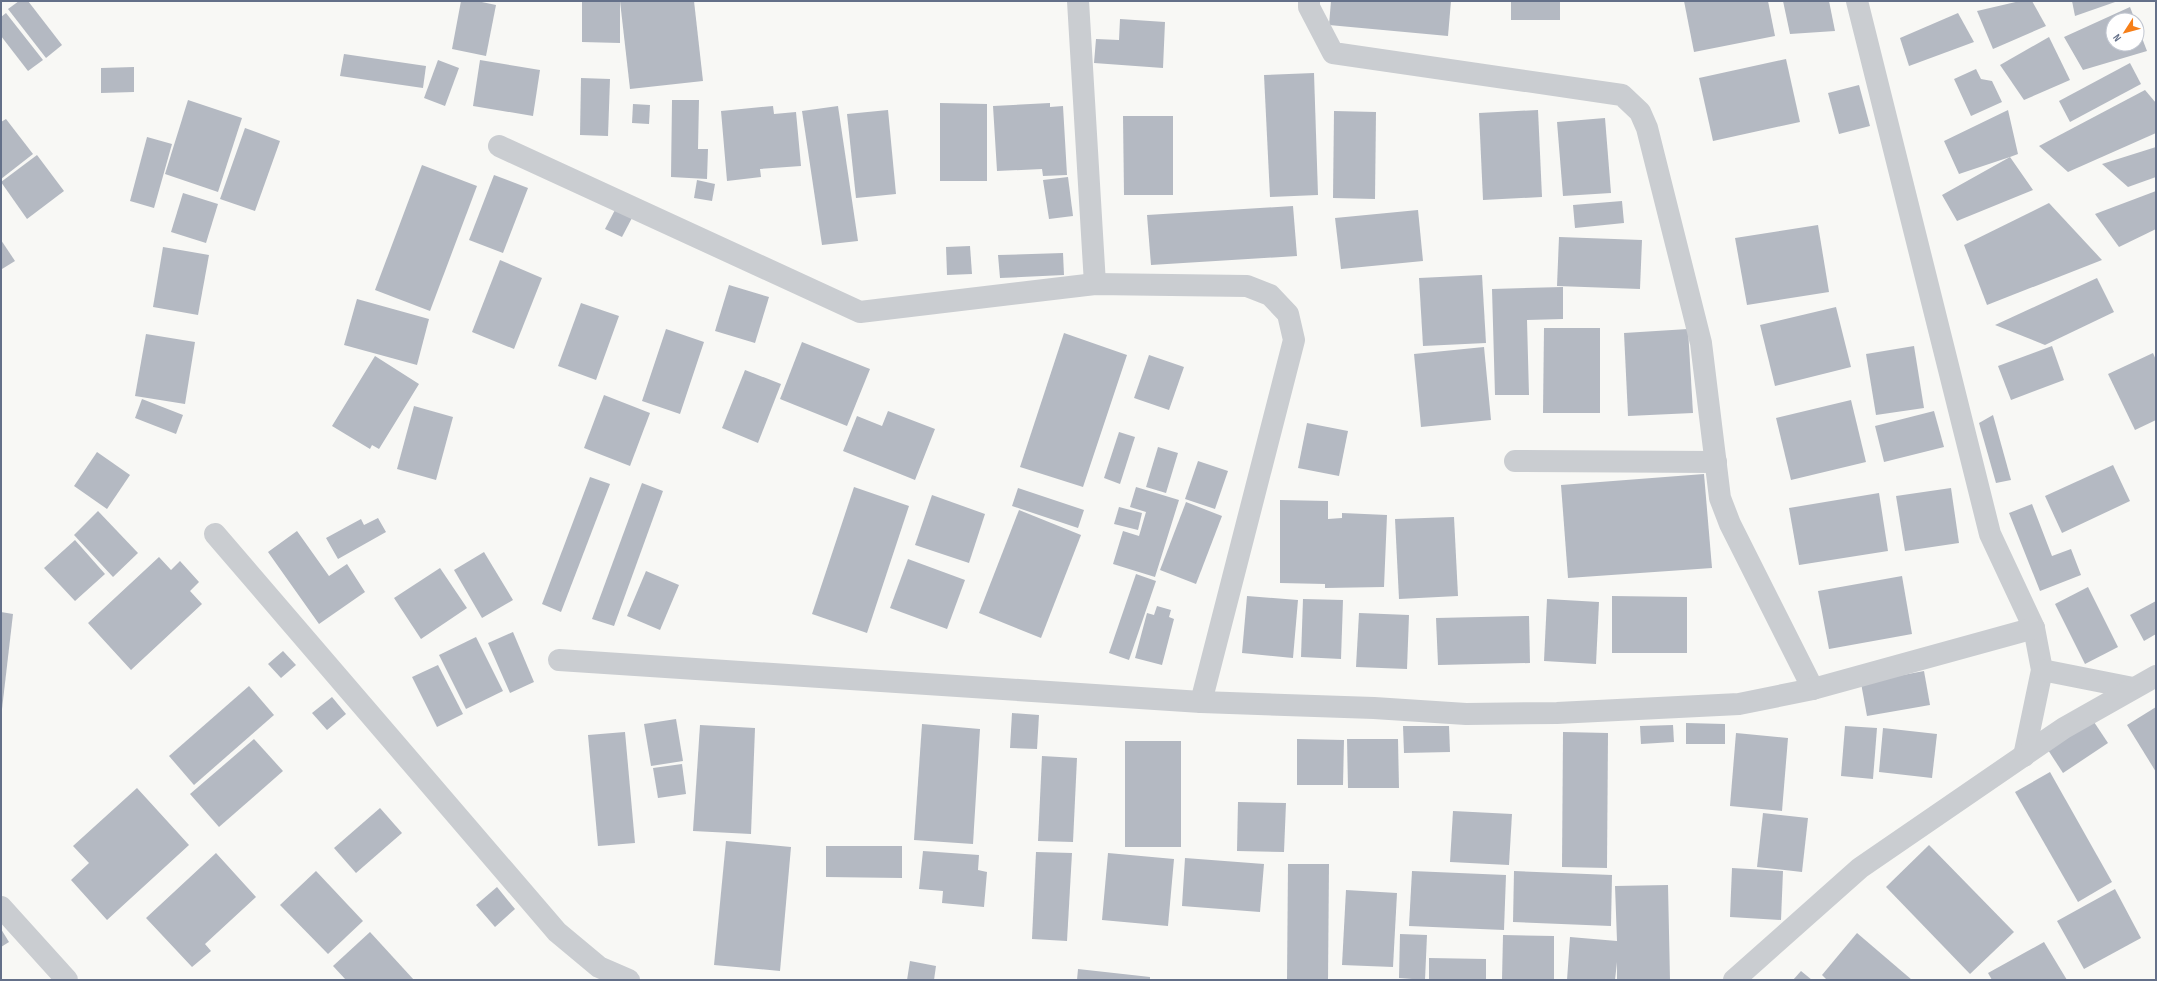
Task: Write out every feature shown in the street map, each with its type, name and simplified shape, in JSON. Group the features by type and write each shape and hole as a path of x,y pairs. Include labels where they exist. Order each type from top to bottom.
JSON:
{"street":[{"path":"1078,1 1095,284"},
{"path":"1309,1 1309,7 1333,53 1622,94 1632,102 1640,112 1647,128 1701,343 1720,498 1730,524 1813,689"},
{"path":"1858,1 1990,534 2034,628 2042,670 2024,756"},
{"path":"499,146 860,312 1095,284 1247,286 1270,295 1288,314 1294,340 1201,702"},
{"path":"1515,461 1716,462"},
{"path":"215,534 557,932 599,967 629,980"},
{"path":"559,660 1201,702 1374,708 1466,714 1557,713 1739,704 1813,689 2034,628"},
{"path":"2042,670 2134,688"},
{"path":"1734,980 1860,868 2064,728 2156,676"},
{"path":"1,907 67,980"}],"building":[{"path":"19,1 28,1 62,45 46,58 8,9"},
{"path":"461,1 477,1 496,5 486,56 452,49"},
{"path":"582,1 620,1 620,43 582,42"},
{"path":"620,1 694,1 703,81 630,89"},
{"path":"1331,1 1451,1 1448,36 1329,25"},
{"path":"1511,1 1560,1 1560,20 1511,20"},
{"path":"1684,1 1768,1 1775,36 1694,52"},
{"path":"1783,1 1829,1 1835,31 1790,34"},
{"path":"2020,1 2032,1 2046,26 1993,49 1977,11"},
{"path":"2072,1 2118,1 2075,16"},
{"path":"2130,7 2132,12 2119,12"},
{"path":"6,13 43,60 28,71 1,36 1,17"},
{"path":"1958,13 1974,42 1909,66 1900,38"},
{"path":"2105,18 2105,52 2144,52 2083,70 2064,37"},
{"path":"1120,19 1165,22 1163,68 1094,63 1096,39 1119,40"},
{"path":"2049,37 2070,80 2024,100 2000,65"},
{"path":"344,54 426,66 423,88 340,76"},
{"path":"1786,59 1800,122 1713,141 1699,78"},
{"path":"438,60 459,68 445,106 424,98"},
{"path":"480,60 540,70 533,116 473,106"},
{"path":"2130,63 2141,84 2070,122 2059,101"},
{"path":"134,67 134,92 101,93 101,68"},
{"path":"1976,69 1981,79 1992,81 2002,102 1971,116 1954,79"},
{"path":"1314,73 1318,195 1270,197 1264,75"},
{"path":"581,78 610,79 608,136 580,135"},
{"path":"1859,85 1870,126 1839,134 1828,93"},
{"path":"2145,90 2156,103 2156,133 2068,172 2039,146"},
{"path":"188,100 242,118 218,192 165,174"},
{"path":"672,100 699,100 698,149 708,149 707,179 671,177"},
{"path":"940,103 987,104 987,181 940,181"},
{"path":"1050,103 1050,107 1063,106 1067,175 1043,176 1042,169 997,171 993,106"},
{"path":"633,104 650,105 649,124 632,123"},
{"path":"773,106 774,114 796,112 801,166 760,169 761,177 727,181 721,111"},
{"path":"838,106 858,241 822,245 802,111"},
{"path":"888,110 896,194 856,198 847,114"},
{"path":"1538,110 1542,197 1483,200 1479,113"},
{"path":"2008,110 2018,154 1959,174 1944,141"},
{"path":"1334,111 1376,112 1375,199 1333,198"},
{"path":"1123,116 1173,116 1173,195 1124,195"},
{"path":"1605,118 1611,193 1563,196 1557,122"},
{"path":"6,119 33,154 1,179 1,122"},
{"path":"245,128 280,141 255,211 220,199"},
{"path":"147,137 172,144 154,208 130,201"},
{"path":"2156,147 2156,177 2128,187 2102,164"},
{"path":"37,155 64,191 27,219 1,182"},
{"path":"2010,157 2033,190 1957,221 1942,195"},
{"path":"422,165 477,186 430,311 375,290"},
{"path":"494,175 528,188 503,253 469,240"},
{"path":"1068,177 1073,216 1049,219 1043,180"},
{"path":"697,180 715,184 712,201 694,198"},
{"path":"2156,191 2156,229 2119,247 2095,214"},
{"path":"183,193 218,204 206,243 171,232"},
{"path":"1622,201 1624,223 1575,228 1573,205"},
{"path":"2049,203 2102,260 1987,305 1964,245"},
{"path":"1293,206 1297,256 1151,265 1147,215"},
{"path":"616,208 633,216 622,237 605,229"},
{"path":"1418,210 1423,261 1341,269 1335,218"},
{"path":"1818,225 1829,292 1747,305 1735,238"},
{"path":"1559,237 1642,240 1640,289 1557,286"},
{"path":"1,240 15,261 2,269 1,267"},
{"path":"970,246 972,274 947,275 946,247"},
{"path":"163,247 209,255 198,315 153,307"},
{"path":"1063,253 1064,275 1000,278 998,255"},
{"path":"500,260 542,278 514,349 472,332"},
{"path":"1482,275 1486,343 1423,346 1419,278"},
{"path":"2097,278 2114,312 2045,345 1995,325"},
{"path":"729,285 769,297 755,343 715,331"},
{"path":"1563,287 1563,319 1527,320 1529,395 1495,395 1492,289"},
{"path":"357,299 429,319 417,365 344,345"},
{"path":"581,303 619,316 596,380 558,366"},
{"path":"1836,307 1851,367 1775,386 1760,325"},
{"path":"1544,328 1600,328 1600,413 1543,413"},
{"path":"666,329 704,342 680,414 642,401"},
{"path":"1688,329 1693,413 1628,416 1624,333"},
{"path":"1064,333 1127,355 1083,487 1020,467"},
{"path":"146,334 195,342 185,404 135,396"},
{"path":"802,342 870,369 847,426 780,399"},
{"path":"1914,346 1924,408 1876,415 1866,354"},
{"path":"2052,346 2064,380 2011,400 1998,366"},
{"path":"1484,347 1491,420 1421,427 1414,354"},
{"path":"2153,353 2156,360 2156,420 2135,430 2108,374"},
{"path":"1149,355 1184,367 1169,410 1134,398"},
{"path":"375,356 419,384 379,449 372,445 370,449 332,426"},
{"path":"745,370 781,384 758,443 722,428"},
{"path":"604,395 650,413 630,466 584,448"},
{"path":"142,399 183,415 176,434 135,418"},
{"path":"1851,400 1866,462 1791,480 1776,418"},
{"path":"414,406 453,417 436,480 397,469"},
{"path":"888,411 935,429 915,480 843,451 857,416 882,426"},
{"path":"1934,411 1944,447 1884,462 1875,426"},
{"path":"1993,415 2011,480 1996,483 1979,423"},
{"path":"1307,423 1348,431 1339,476 1298,468"},
{"path":"1119,432 1135,437 1120,484 1104,478"},
{"path":"1158,447 1178,453 1166,493 1146,487"},
{"path":"97,452 130,475 107,509 74,486"},
{"path":"1198,461 1228,471 1215,509 1185,499"},
{"path":"2113,465 2130,501 2062,533 2045,496"},
{"path":"1704,474 1712,568 1568,578 1561,485"},
{"path":"590,477 610,484 561,612 542,604"},
{"path":"642,483 663,491 614,626 592,619"},
{"path":"854,487 909,506 867,633 812,614"},
{"path":"1136,487 1179,500 1155,577 1113,564 1123,531 1139,536 1146,512 1130,507"},
{"path":"1018,488 1084,510 1078,528 1012,506"},
{"path":"1951,488 1959,543 1905,551 1896,496"},
{"path":"1879,493 1888,551 1799,565 1789,508"},
{"path":"932,495 985,514 969,563 915,545"},
{"path":"1280,500 1328,501 1328,519 1342,518 1342,513 1387,515 1384,587 1325,588 1325,584 1280,583"},
{"path":"1186,502 1222,516 1196,584 1160,570"},
{"path":"2032,504 2052,556 2071,549 2081,575 2040,591 2009,513"},
{"path":"1119,507 1142,513 1138,530 1114,524"},
{"path":"1019,510 1081,535 1041,638 979,613"},
{"path":"98,511 138,553 113,577 74,535"},
{"path":"1454,517 1458,596 1399,599 1395,519"},
{"path":"378,518 386,532 338,559 326,538 361,519 364,525"},
{"path":"297,531 329,576 347,564 365,592 319,624 268,552"},
{"path":"75,540 105,574 75,601 44,568"},
{"path":"484,552 513,600 482,618 454,570"},
{"path":"159,557 171,570 180,561 199,582 190,591 202,604 131,670 88,623"},
{"path":"908,559 965,580 947,629 890,608"},
{"path":"440,568 467,608 421,639 394,598"},
{"path":"646,571 679,585 660,630 627,616"},
{"path":"1136,574 1156,581 1129,660 1109,653"},
{"path":"1902,576 1912,634 1829,649 1818,591"},
{"path":"2088,587 2118,647 2085,664 2055,604"},
{"path":"1247,596 1298,600 1293,658 1242,653"},
{"path":"1612,596 1687,597 1687,653 1612,653"},
{"path":"1303,599 1343,600 1341,659 1301,657"},
{"path":"1547,599 1599,602 1596,664 1544,661"},
{"path":"2156,601 2156,634 2144,641 2130,615"},
{"path":"1157,606 1171,610 1169,617 1174,619 1162,665 1135,658 1147,613 1154,615"},
{"path":"1,612 13,614 2,709 1,709"},
{"path":"1359,613 1409,615 1407,669 1356,667"},
{"path":"1529,616 1530,663 1438,665 1436,618"},
{"path":"513,632 534,682 510,693 488,643"},
{"path":"476,637 503,691 466,709 439,655"},
{"path":"283,651 296,665 281,678 268,664"},
{"path":"438,665 463,714 437,727 412,677"},
{"path":"1924,671 1930,705 1867,716 1861,683"},
{"path":"249,686 274,715 194,785 169,756"},
{"path":"332,697 346,714 327,730 312,713"},
{"path":"2156,707 2156,772 2127,725"},
{"path":"1012,713 1039,715 1037,749 1010,748"},
{"path":"676,719 683,761 651,766 644,724"},
{"path":"2092,719 2108,743 2063,773 2048,750"},
{"path":"1686,723 1725,724 1725,744 1686,744"},
{"path":"922,724 980,729 973,844 914,840"},
{"path":"700,725 755,728 751,834 693,831"},
{"path":"1673,725 1674,742 1641,744 1640,726"},
{"path":"1403,726 1449,726 1450,752 1404,753"},
{"path":"1845,726 1877,728 1873,779 1841,776"},
{"path":"1883,728 1937,734 1932,778 1879,772"},
{"path":"625,732 635,843 598,846 588,735"},
{"path":"1563,732 1608,733 1607,868 1562,867"},
{"path":"1736,733 1788,738 1782,811 1730,806"},
{"path":"254,739 283,771 219,827 190,794"},
{"path":"1297,739 1344,740 1343,785 1297,785"},
{"path":"1347,739 1398,739 1399,788 1348,788"},
{"path":"1125,741 1181,741 1181,847 1125,847"},
{"path":"1042,756 1077,758 1073,842 1038,841"},
{"path":"682,764 686,794 658,798 653,768"},
{"path":"2050,772 2112,882 2078,902 2015,792"},
{"path":"137,788 189,845 107,920 71,880 89,863 73,846"},
{"path":"1238,802 1286,803 1284,852 1237,851"},
{"path":"380,808 402,833 356,873 334,848"},
{"path":"1453,811 1512,814 1509,865 1450,862"},
{"path":"1763,813 1808,818 1802,872 1757,867"},
{"path":"726,841 791,847 780,971 714,965"},
{"path":"1929,845 2014,932 1970,974 1886,887"},
{"path":"826,846 902,846 902,878 826,877"},
{"path":"923,851 979,855 978,870 987,872 984,907 942,903 943,891 919,889"},
{"path":"1036,852 1072,853 1067,941 1032,939"},
{"path":"216,853 256,897 205,944 211,951 192,967 146,918"},
{"path":"1108,853 1174,859 1168,926 1102,920"},
{"path":"1185,858 1264,864 1260,912 1182,906"},
{"path":"1288,864 1329,864 1328,980 1287,980"},
{"path":"1732,868 1783,871 1781,920 1730,917"},
{"path":"316,871 363,921 328,954 280,905"},
{"path":"1412,871 1506,875 1504,930 1409,926"},
{"path":"1514,871 1612,875 1611,926 1513,922"},
{"path":"1668,885 1670,980 1617,980 1617,962 1615,980 1567,980 1570,937 1617,941 1615,886"},
{"path":"497,887 515,909 495,927 476,905"},
{"path":"2115,889 2141,938 2084,969 2057,921"},
{"path":"1346,890 1397,893 1393,967 1342,965"},
{"path":"1,929 9,942 1,947"},
{"path":"370,932 414,980 346,980 333,966"},
{"path":"1857,933 1912,980 1827,980 1822,975"},
{"path":"1400,934 1427,935 1425,980 1399,978"},
{"path":"1503,935 1554,936 1554,980 1502,980"},
{"path":"2044,942 2067,980 1992,980 1988,973"},
{"path":"1429,958 1486,959 1486,980 1429,980"},
{"path":"910,961 936,966 934,980 907,980"},
{"path":"1078,969 1150,977 1150,980 1077,980"},
{"path":"1801,971 1812,980 1793,980"}]}
